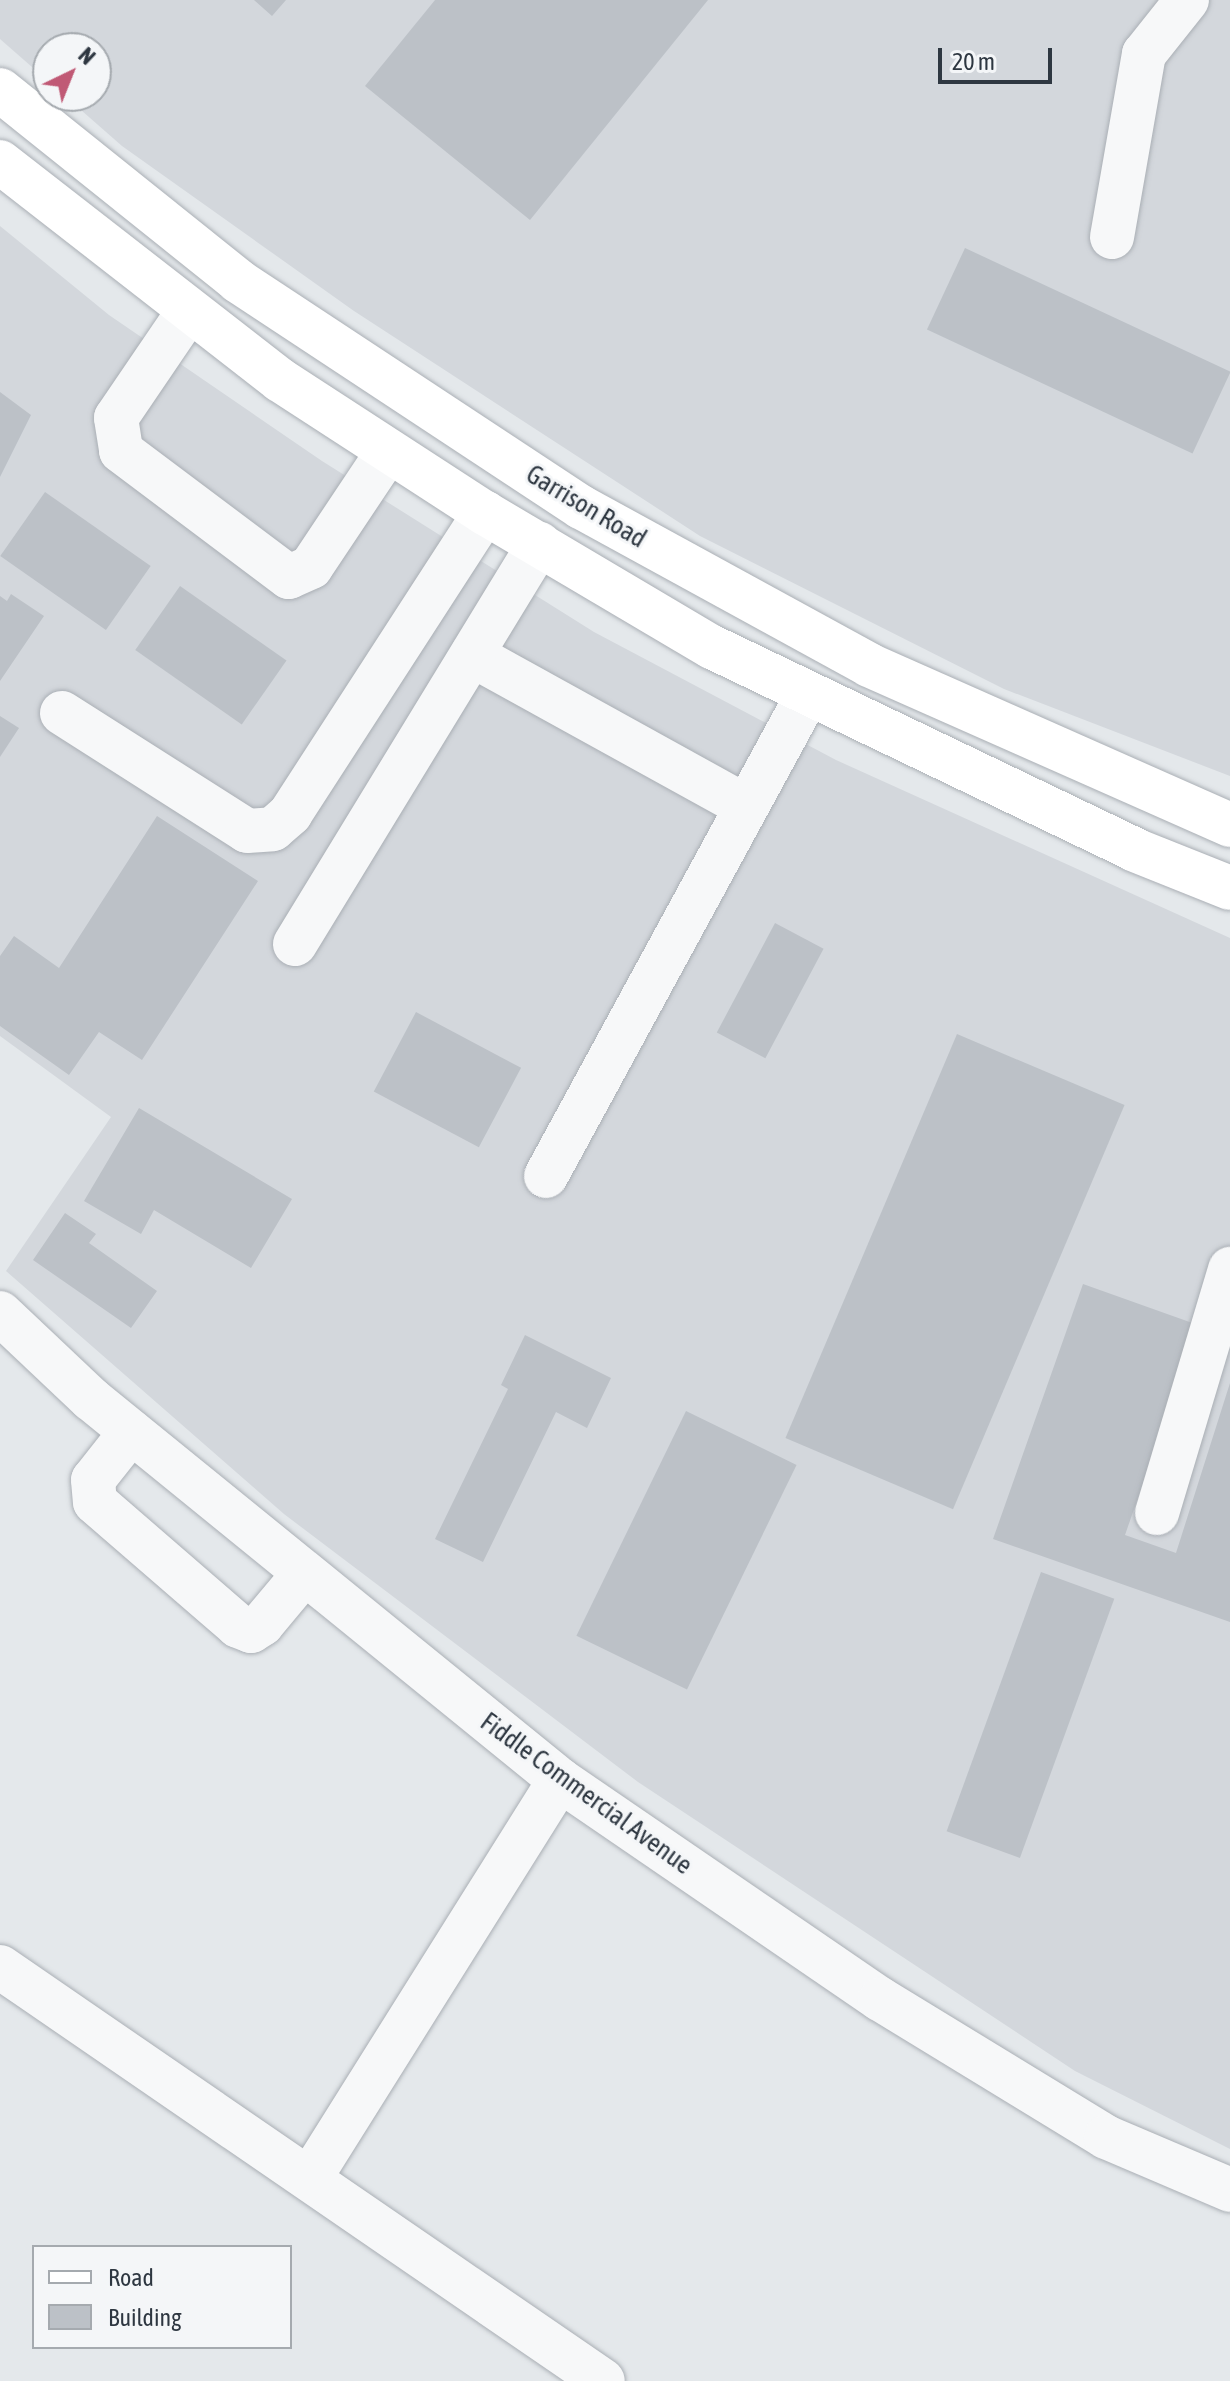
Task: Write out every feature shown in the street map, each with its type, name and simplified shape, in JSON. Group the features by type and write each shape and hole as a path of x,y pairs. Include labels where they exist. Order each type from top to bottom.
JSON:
{"main road":[{"name":"Garrison Road","path":"0,90 238,281 581,507 869,665 1229,822"},
{"path":"0,162 188,312 387,453 712,647 1230,888"}],"street":[{"path":"1112,237 1144,54 1187,0"},
{"path":"188,312 116,418 121,451 289,577 311,567 387,453"},
{"path":"62,713 247,831 273,829 290,814 485,513"},
{"path":"295,944 539,544"},
{"path":"472,655 745,806"},
{"path":"546,1176 808,694"},
{"path":"1157,1513 1230,1269"},
{"name":"Fiddle Commercial Avenue","path":"0,1313 131,1432 560,1780 880,1999 1106,2137 1230,2190"},
{"path":"131,1432 93,1480 95,1502 238,1626 262,1624 304,1574"},
{"path":"310,2178 560,1780"},
{"path":"0,1967 603,2381"}],"shaded area":[{"path":"0,0 1230,0 1230,776 1004,689 700,536 354,311 122,146 83,112 112,112 112,32 32,32 32,67 0,39"},
{"path":"0,226 109,315 322,461 594,632 836,760 1230,938 1230,2149 1075,2071 638,1782 284,1514 6,1271 111,1117 0,1036"}],"building":[{"path":"254,0 286,0 272,16"},
{"path":"435,0 708,0 530,220 365,86"},
{"path":"965,248 1230,372 1193,453 927,330"},
{"path":"0,392 31,415 0,477"},
{"path":"45,492 151,566 106,630 0,556"},
{"path":"180,586 286,661 242,724 135,650"},
{"path":"11,594 44,616 0,681 0,596 7,601"},
{"path":"0,716 19,728 0,757"},
{"path":"157,816 258,881 142,1060 99,1032 69,1075 0,1026 0,956 14,936 59,968"},
{"path":"775,923 824,949 765,1058 717,1032"},
{"path":"416,1012 521,1068 479,1147 374,1091"},
{"path":"957,1034 1125,1105 953,1509 785,1438"},
{"path":"139,1108 292,1199 251,1268 154,1210 141,1234 84,1201"},
{"path":"65,1213 96,1234 89,1243 157,1291 131,1328 33,1260"},
{"path":"1083,1284 1198,1325 1125,1535 1176,1553 1230,1383 1230,1622 993,1539"},
{"path":"525,1335 611,1378 587,1428 556,1412 483,1562 435,1539 508,1389 501,1385"},
{"path":"686,1411 797,1465 687,1690 576,1636"},
{"path":"1041,1572 1114,1599 1020,1858 947,1831"}]}
